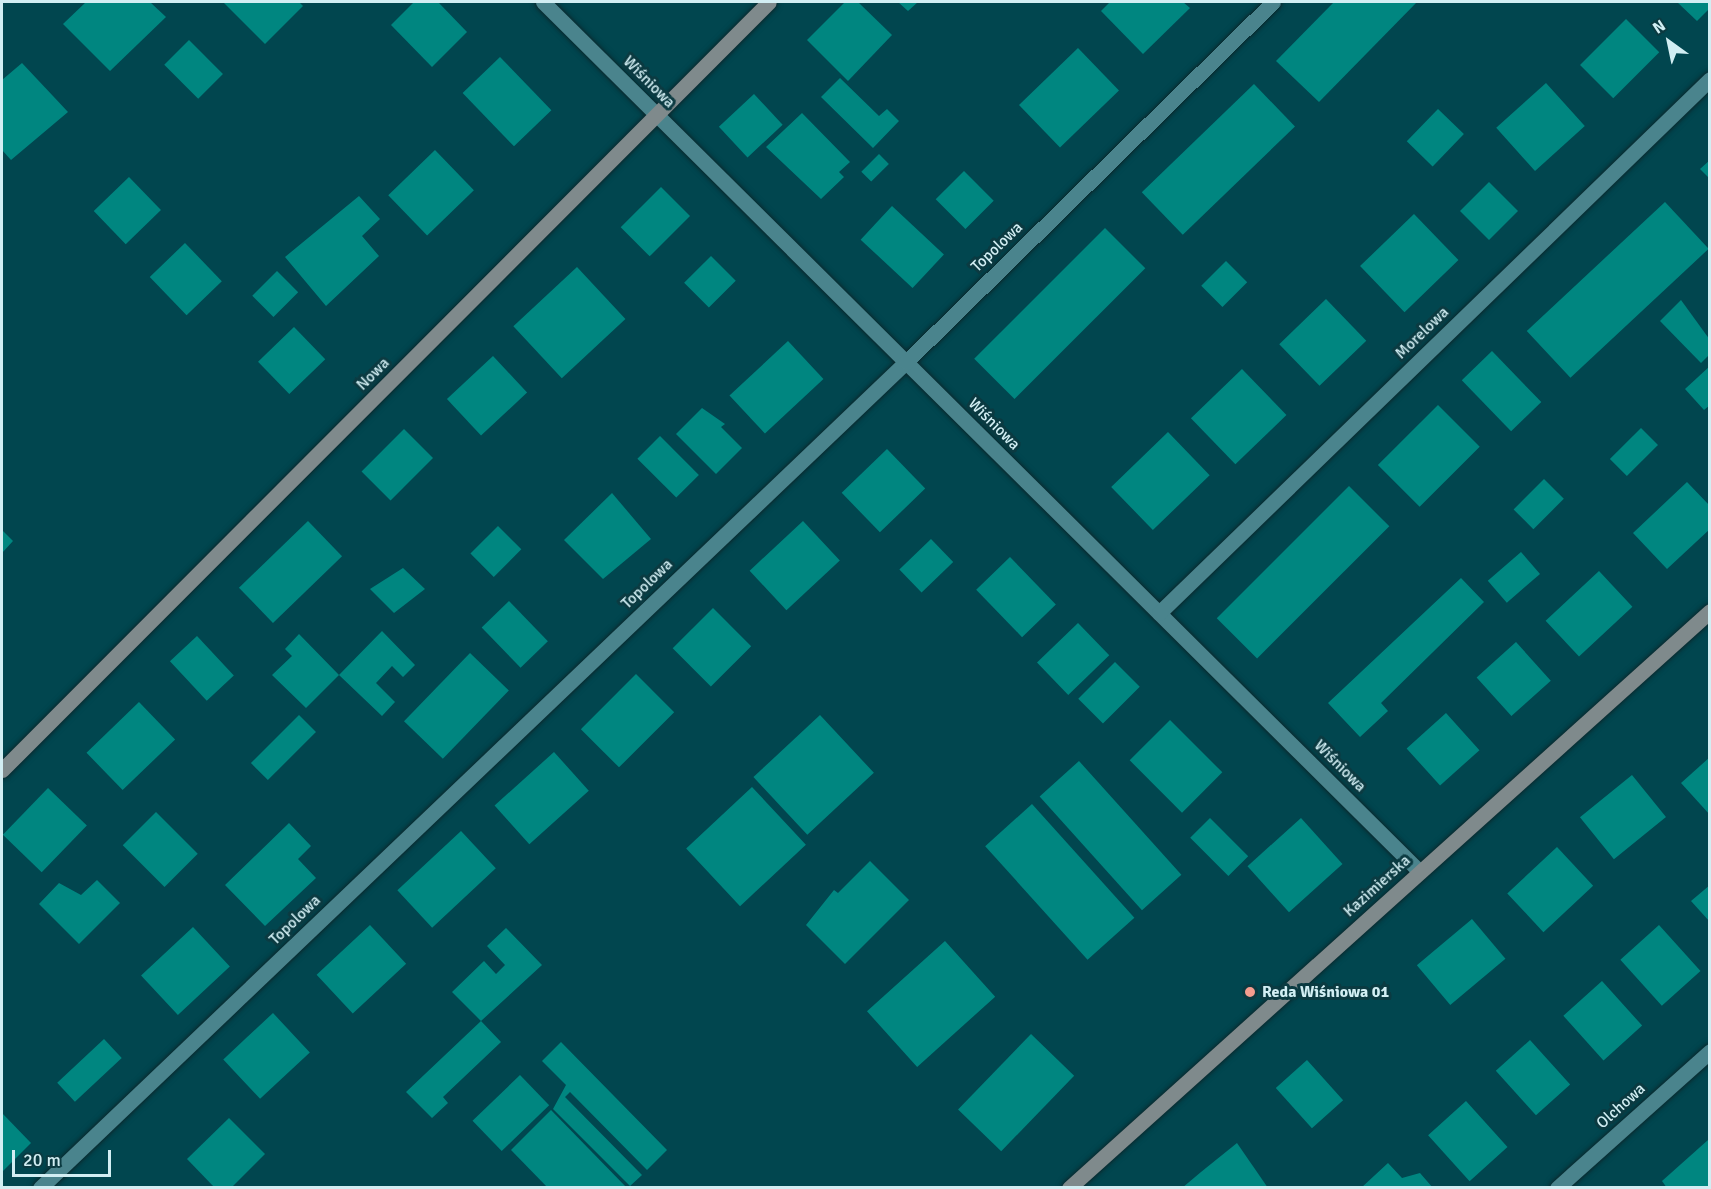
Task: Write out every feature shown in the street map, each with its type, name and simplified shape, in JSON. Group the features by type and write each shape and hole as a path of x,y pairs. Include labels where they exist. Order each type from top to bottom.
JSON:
{"street":[{"name":"Wiśniowa","path":"543,2 1420,872"},
{"name":"Nowa","path":"2,770 769,2"},
{"name":"Topolowa","path":"40,1188 906,362 1273,2"},
{"name":"Morelowa","path":"1159,613 1710,79"},
{"name":"Kazimierska","path":"1068,1188 1710,611"},
{"name":"Olchowa","path":"1557,1188 1710,1051"}],"building":[{"path":"86,2 150,2 166,17 110,71 63,24"},
{"path":"223,2 299,2 303,6 265,44"},
{"path":"414,2 438,2 467,32 432,67 391,25"},
{"path":"845,2 858,2 892,35 848,81 807,40"},
{"path":"898,2 918,2 908,11"},
{"path":"1110,2 1183,2 1190,8 1143,54 1101,11"},
{"path":"1334,2 1417,2 1319,102 1276,61"},
{"path":"1677,2 1710,2 1710,8 1697,21"},
{"path":"1626,19 1659,52 1613,98 1580,65"},
{"path":"189,40 223,74 198,99 164,65"},
{"path":"1078,48 1119,90 1060,147 1019,105"},
{"path":"500,57 551,110 514,146 463,93"},
{"path":"22,63 68,112 11,160 2,150 2,80"},
{"path":"840,78 879,116 887,109 899,121 873,148 821,97"},
{"path":"1546,83 1585,126 1535,171 1496,128"},
{"path":"1254,84 1295,126 1183,235 1142,192"},
{"path":"754,94 783,125 748,157 719,127"},
{"path":"1438,109 1464,134 1433,166 1407,141"},
{"path":"802,113 850,162 839,172 844,177 821,199 766,147"},
{"path":"435,150 474,190 427,235 388,195"},
{"path":"879,154 889,164 871,182 861,172"},
{"path":"1710,160 1710,179 1700,169"},
{"path":"964,171 994,201 965,229 936,199"},
{"path":"129,177 161,210 126,244 94,211"},
{"path":"1489,182 1518,211 1489,240 1460,211"},
{"path":"661,187 690,216 650,256 621,227"},
{"path":"359,196 380,219 362,236 379,256 326,306 285,257"},
{"path":"1665,202 1709,249 1570,378 1527,331"},
{"path":"892,206 944,254 913,288 861,240"},
{"path":"1414,214 1458,260 1405,312 1360,266"},
{"path":"1105,228 1145,268 1014,399 974,359"},
{"path":"185,243 222,281 187,315 150,277"},
{"path":"711,256 736,281 709,308 684,283"},
{"path":"1226,261 1247,282 1222,307 1201,286"},
{"path":"577,267 625,319 562,378 513,326"},
{"path":"277,271 298,292 273,317 252,296"},
{"path":"1326,299 1366,341 1320,386 1279,344"},
{"path":"1681,300 1710,340 1710,354 1701,363 1660,321"},
{"path":"294,327 325,359 289,394 258,362"},
{"path":"788,341 823,379 765,434 729,396"},
{"path":"1492,351 1541,402 1511,431 1462,380"},
{"path":"493,356 527,393 481,436 447,399"},
{"path":"1710,366 1710,405 1704,410 1685,389"},
{"path":"1242,369 1286,415 1235,464 1191,418"},
{"path":"1438,405 1480,447 1420,507 1378,465"},
{"path":"702,408 725,424 721,427 742,448 716,474 676,434"},
{"path":"1641,428 1658,445 1627,476 1610,459"},
{"path":"404,429 433,458 391,500 362,471"},
{"path":"1168,432 1210,475 1153,530 1111,487"},
{"path":"660,436 699,475 676,498 637,459"},
{"path":"887,449 925,489 880,532 842,493"},
{"path":"1544,479 1564,499 1533,529 1514,509"},
{"path":"1687,482 1710,506 1710,529 1667,569 1633,533"},
{"path":"1349,486 1389,526 1257,659 1217,618"},
{"path":"612,493 651,539 603,579 564,540"},
{"path":"308,521 342,556 273,623 239,588"},
{"path":"803,521 840,560 786,610 750,571"},
{"path":"498,526 521,549 494,577 470,554"},
{"path":"2,530 13,541 2,553"},
{"path":"931,539 953,562 922,593 899,570"},
{"path":"1521,552 1540,574 1507,603 1488,581"},
{"path":"1010,557 1056,604 1022,637 976,590"},
{"path":"403,568 425,589 394,613 370,589"},
{"path":"1599,571 1632,607 1579,657 1546,621"},
{"path":"1461,578 1484,602 1381,703 1388,711 1360,737 1328,703"},
{"path":"509,601 548,641 521,668 482,627"},
{"path":"713,608 751,646 711,686 673,648"},
{"path":"1078,623 1109,655 1068,695 1037,663"},
{"path":"382,631 415,665 403,677 392,666 376,683 395,702 382,716 339,675"},
{"path":"299,634 339,675 306,708 272,675 292,656 285,649"},
{"path":"197,636 234,675 207,701 170,661"},
{"path":"1516,642 1551,681 1511,716 1477,677"},
{"path":"470,653 509,691 443,759 404,721"},
{"path":"1115,662 1140,687 1103,724 1078,699"},
{"path":"636,674 674,712 619,767 581,729"},
{"path":"139,702 175,739 123,790 86,753"},
{"path":"1446,713 1479,750 1440,786 1407,748"},
{"path":"299,715 316,732 268,780 251,763"},
{"path":"820,715 874,773 807,835 753,777"},
{"path":"1170,720 1222,772 1182,813 1130,760"},
{"path":"554,752 589,791 529,844 495,806"},
{"path":"1710,757 1710,815 1681,783"},
{"path":"1079,761 1181,875 1142,910 1040,796"},
{"path":"1632,775 1666,817 1614,859 1580,817"},
{"path":"752,787 806,845 740,906 686,848"},
{"path":"48,788 87,826 42,872 3,835"},
{"path":"1032,804 1134,918 1088,960 985,846"},
{"path":"156,812 198,854 164,887 123,845"},
{"path":"1210,818 1248,856 1228,876 1190,838"},
{"path":"1301,818 1342,864 1289,912 1247,866"},
{"path":"289,823 311,846 298,859 316,878 265,926 225,885"},
{"path":"461,831 496,868 432,928 397,890"},
{"path":"1557,847 1593,886 1543,932 1507,893"},
{"path":"870,861 909,900 845,964 806,925 834,890 838,893"},
{"path":"97,880 120,903 79,944 39,904 59,883 81,895"},
{"path":"1710,885 1710,922 1691,901"},
{"path":"1472,919 1505,959 1450,1005 1417,965"},
{"path":"370,925 406,964 353,1014 317,975"},
{"path":"1659,925 1700,971 1662,1006 1620,960"},
{"path":"193,927 230,966 178,1015 141,975"},
{"path":"506,928 542,965 481,1021 452,992 484,961 496,974 505,965 487,946"},
{"path":"945,941 995,997 917,1067 867,1011"},
{"path":"1602,981 1642,1026 1604,1060 1563,1016"},
{"path":"273,1013 310,1052 260,1099 223,1059"},
{"path":"481,1021 501,1042 443,1097 448,1103 432,1118 406,1092"},
{"path":"1031,1034 1074,1076 1001,1151 958,1110"},
{"path":"104,1039 122,1058 75,1102 57,1083"},
{"path":"1530,1040 1570,1085 1536,1115 1496,1071"},
{"path":"561,1042 667,1150 647,1170 570,1092 565,1097 642,1175 630,1186 553,1109 566,1085 542,1061"},
{"path":"1307,1060 1343,1100 1312,1128 1276,1088"},
{"path":"520,1075 549,1105 502,1151 473,1121"},
{"path":"1466,1101 1507,1147 1470,1181 1428,1135"},
{"path":"551,1110 627,1188 548,1188 511,1150"},
{"path":"2,1113 31,1143 2,1172"},
{"path":"229,1118 265,1154 231,1188 215,1188 187,1159"},
{"path":"1708,1140 1710,1188 1667,1188 1662,1181"},
{"path":"1237,1143 1268,1188 1182,1188 1201,1172"},
{"path":"1388,1163 1402,1178 1420,1173 1433,1188 1361,1188"}],"place":[{"name":"Reda Wiśniowa 01","path":"1250,992"}]}
